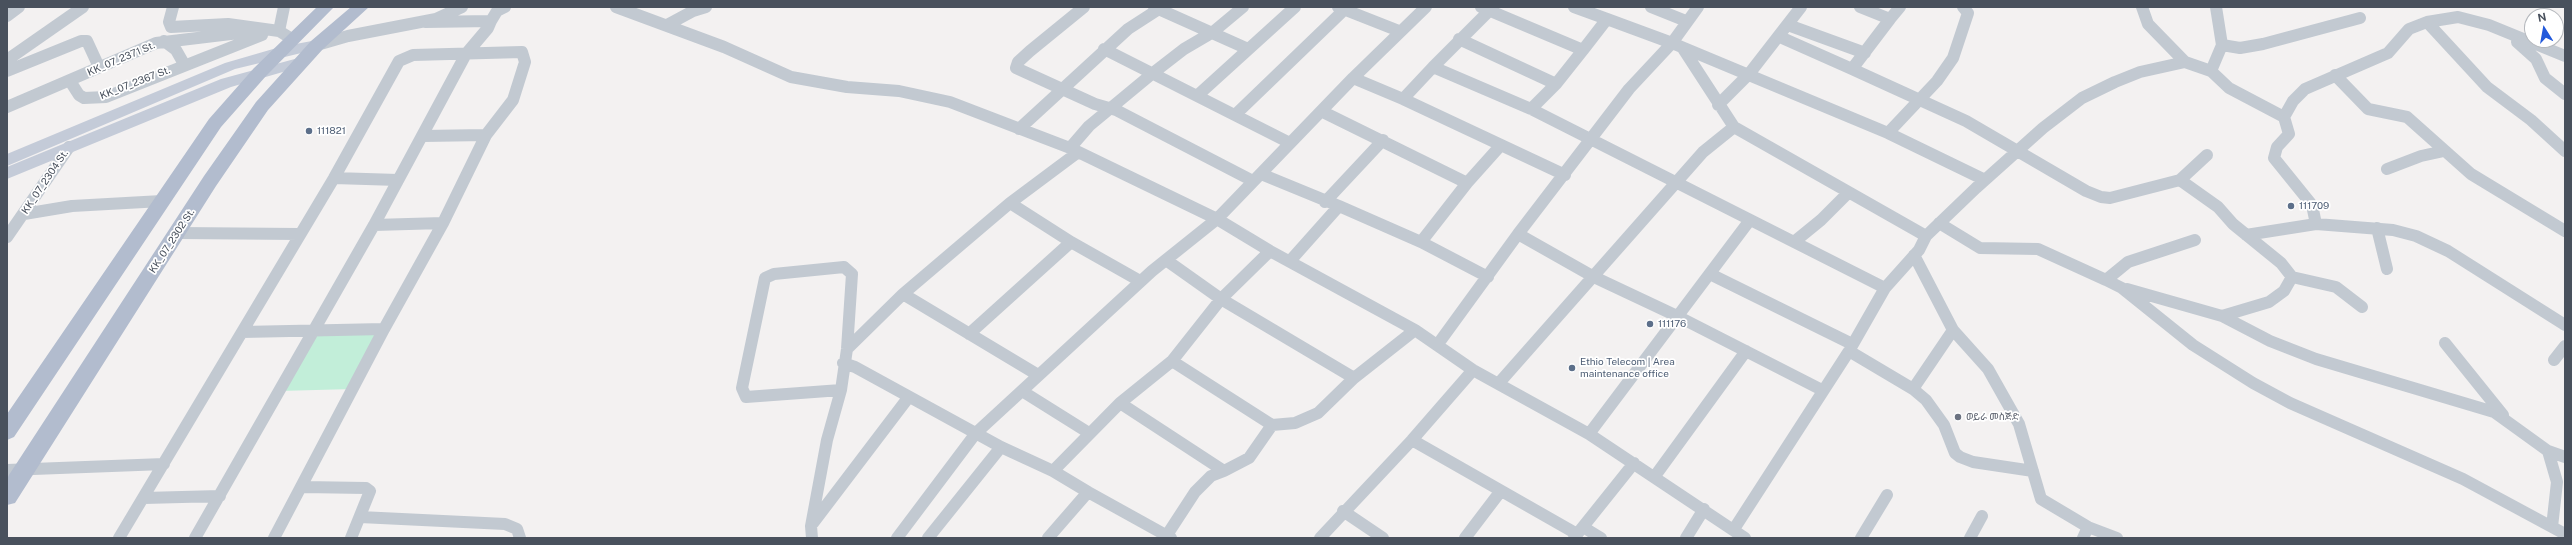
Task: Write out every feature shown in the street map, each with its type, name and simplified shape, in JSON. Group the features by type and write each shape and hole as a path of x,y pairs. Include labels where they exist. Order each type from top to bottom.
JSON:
{"main road":[{"path":"7,431 215,123 260,72 280,52 277,33 326,7"},
{"name":"KK_07_2302 St.","path":"7,496 15,470 178,233 262,106 318,45 361,7"}],"street":[{"path":"7,16 19,7"},
{"path":"7,60 83,7"},
{"path":"173,7 170,26 176,28 228,24 277,33 284,7"},
{"path":"425,22 462,7"},
{"path":"195,538 374,225 466,54 488,28 497,11 505,7"},
{"path":"616,7 724,47 790,77 847,87 899,91 937,99 1074,150 1217,219 1270,251 1415,330 1438,344 1473,370 1589,434 1655,476 1745,538"},
{"path":"667,25 693,11 706,7"},
{"path":"1084,7 1030,51 1016,65 1016,68 1060,89 1111,109 1257,178 1352,210 1421,242 1488,277"},
{"path":"847,349 903,294 1074,150 1090,126 1153,72 1184,49 1213,32 1243,7"},
{"path":"1198,95 1295,7"},
{"path":"897,538 976,433 1140,281 1217,219 1399,31 1426,7"},
{"path":"1574,7 1593,10 1607,19 1749,74 1888,133 1985,180"},
{"path":"1651,7 1686,21"},
{"path":"1438,344 1518,234 1592,140 1629,90 1677,45 1686,21 1698,7"},
{"path":"1718,105 1749,74 1780,37 1800,7"},
{"path":"1860,7 1890,19"},
{"path":"1852,69 1900,7"},
{"path":"1888,133 1919,98 1937,81 1953,58 1968,13 1963,7"},
{"path":"2142,7 2148,24 2186,62 2211,71 2230,88 2284,117 2289,134 2278,147 2274,158 2312,205 2316,224"},
{"path":"2211,71 2217,61 2222,45 2216,7"},
{"path":"1019,129 1060,89 1128,28 1159,8 1248,49"},
{"path":"1236,114 1341,8 1399,31"},
{"path":"1403,100 1485,9 1583,50"},
{"path":"2222,45 2240,48 2263,44 2360,18"},
{"path":"2284,117 2293,101 2305,89 2388,52 2409,29 2427,22 2458,18 2488,25 2565,56"},
{"path":"1531,109 1556,84 1607,19"},
{"path":"7,160 230,66 280,52 318,45 348,36 425,22 491,21"},
{"path":"2427,22 2487,87 2531,120 2565,151"},
{"path":"1788,25 1865,53"},
{"name":"KK_07_2371 St.","path":"7,107 70,81 99,67 164,41 277,33"},
{"name":"KK_07_2367 St.","path":"70,81 79,95 84,98 96,99 106,97 184,64 277,33"},
{"path":"2507,33 2530,51 2545,78 2565,94"},
{"path":"1780,37 1919,98 2019,150 2086,191 2101,197 2110,198 2180,180 2208,156"},
{"path":"1459,38 1556,84"},
{"path":"7,71 81,41 87,41 99,67"},
{"path":"164,41 176,50 184,64"},
{"path":"1677,45 1734,127 1926,236"},
{"path":"1104,49 1236,114 1290,144"},
{"path":"119,538 242,332 298,234 334,178 402,58 412,55 522,52 525,57 517,92 486,135 443,223 384,329 303,487 274,538"},
{"path":"7,173 207,91 260,72 302,62"},
{"path":"1734,529 1851,347 1886,288 1914,254 1926,236 1985,180 2082,98 2140,72 2186,62"},
{"path":"1433,66 1531,109 1886,288"},
{"path":"2335,75 2368,109 2374,112 2407,116 2444,151 2489,186 2565,231"},
{"path":"1353,78 1565,175"},
{"path":"1321,112 1383,140 1467,183"},
{"path":"1498,383 1678,183 1703,152 1734,127"},
{"path":"423,136 486,135"},
{"path":"1325,202 1383,140"},
{"path":"1421,242 1467,183 1501,145"},
{"name":"KK_07_2304 St.","path":"7,237 69,147"},
{"path":"2387,169 2421,156 2444,151"},
{"path":"334,178 398,180"},
{"path":"2180,180 2218,207 2246,235 2281,263 2292,277 2336,287 2362,307"},
{"path":"1794,242 1821,220 1848,193"},
{"path":"24,214 72,206 162,201"},
{"path":"1010,204 1071,242 1140,281"},
{"path":"1290,261 1339,206"},
{"path":"1589,434 1679,317 1750,220"},
{"path":"374,225 443,223"},
{"path":"1939,223 1980,248 2038,249 2122,288 2222,316 2270,341 2316,359 2494,412 2548,451 2565,457"},
{"path":"2246,235 2287,227 2316,224 2377,228 2416,236 2448,251 2565,325"},
{"path":"2377,228 2387,269"},
{"path":"178,233 298,234"},
{"path":"1518,234 1594,277 1679,317 1822,390"},
{"path":"2106,280 2118,268 2134,259 2195,240"},
{"path":"969,334 1071,242"},
{"path":"1053,471 1120,403 1172,361 1221,299 1270,251"},
{"path":"1914,254 1952,330 1988,369 2019,424 2041,499 2085,532 2117,538"},
{"path":"1166,260 1221,299 1354,378"},
{"path":"812,532 827,440 841,390 843,363 847,349 851,271 844,267 774,274 766,278 742,388 743,393 746,397 756,398 841,390"},
{"path":"1710,274 1851,347 1913,389 1926,400 1936,413 1944,425 1955,453 1960,457 1973,462 2033,471"},
{"path":"2222,316 2248,310 2269,302 2284,291 2292,277"},
{"path":"2122,288 2193,345 2253,383 2290,403 2394,447 2463,479 2565,534"},
{"path":"903,294 1038,375"},
{"path":"242,332 384,329"},
{"path":"1172,361 1272,426 1295,423 1318,413 1354,378 1415,330"},
{"path":"1913,389 1952,330"},
{"path":"2445,343 2507,420"},
{"path":"2554,360 2565,346"},
{"path":"1655,476 1746,351"},
{"path":"843,363 855,367 908,398 1001,447 1053,471 1167,537 1195,492 1210,476 1224,471 1249,458 1272,426"},
{"path":"1320,538 1412,440 1473,370"},
{"path":"1022,391 1089,433"},
{"path":"812,532 908,398"},
{"path":"1120,403 1224,471"},
{"path":"1412,440 1500,492 1578,533 1601,538"},
{"path":"928,538 1001,447"},
{"path":"2548,451 2556,482 2552,527"},
{"path":"1578,533 1634,463"},
{"path":"15,470 164,464"},
{"path":"303,487 366,488 370,492 351,538"},
{"path":"1048,538 1088,492"},
{"path":"1465,538 1500,492"},
{"path":"1861,538 1887,495"},
{"path":"144,498 220,496"},
{"path":"1686,538 1704,509"},
{"path":"1343,512 1383,538"},
{"path":"1970,538 1982,516"},
{"path":"360,517 505,524 517,529 520,538"}],"green space":[{"path":"313,329 384,329 353,389 279,391"}],"place":[{"name":"111821","path":"309,131"},
{"name":"111709","path":"2291,206"},
{"name":"111176","path":"1650,324"},
{"name":"Ethio Telecom | Area maintenance office","path":"1572,368"},
{"name":"ወይራ መስጅድ","path":"1958,417"}]}
